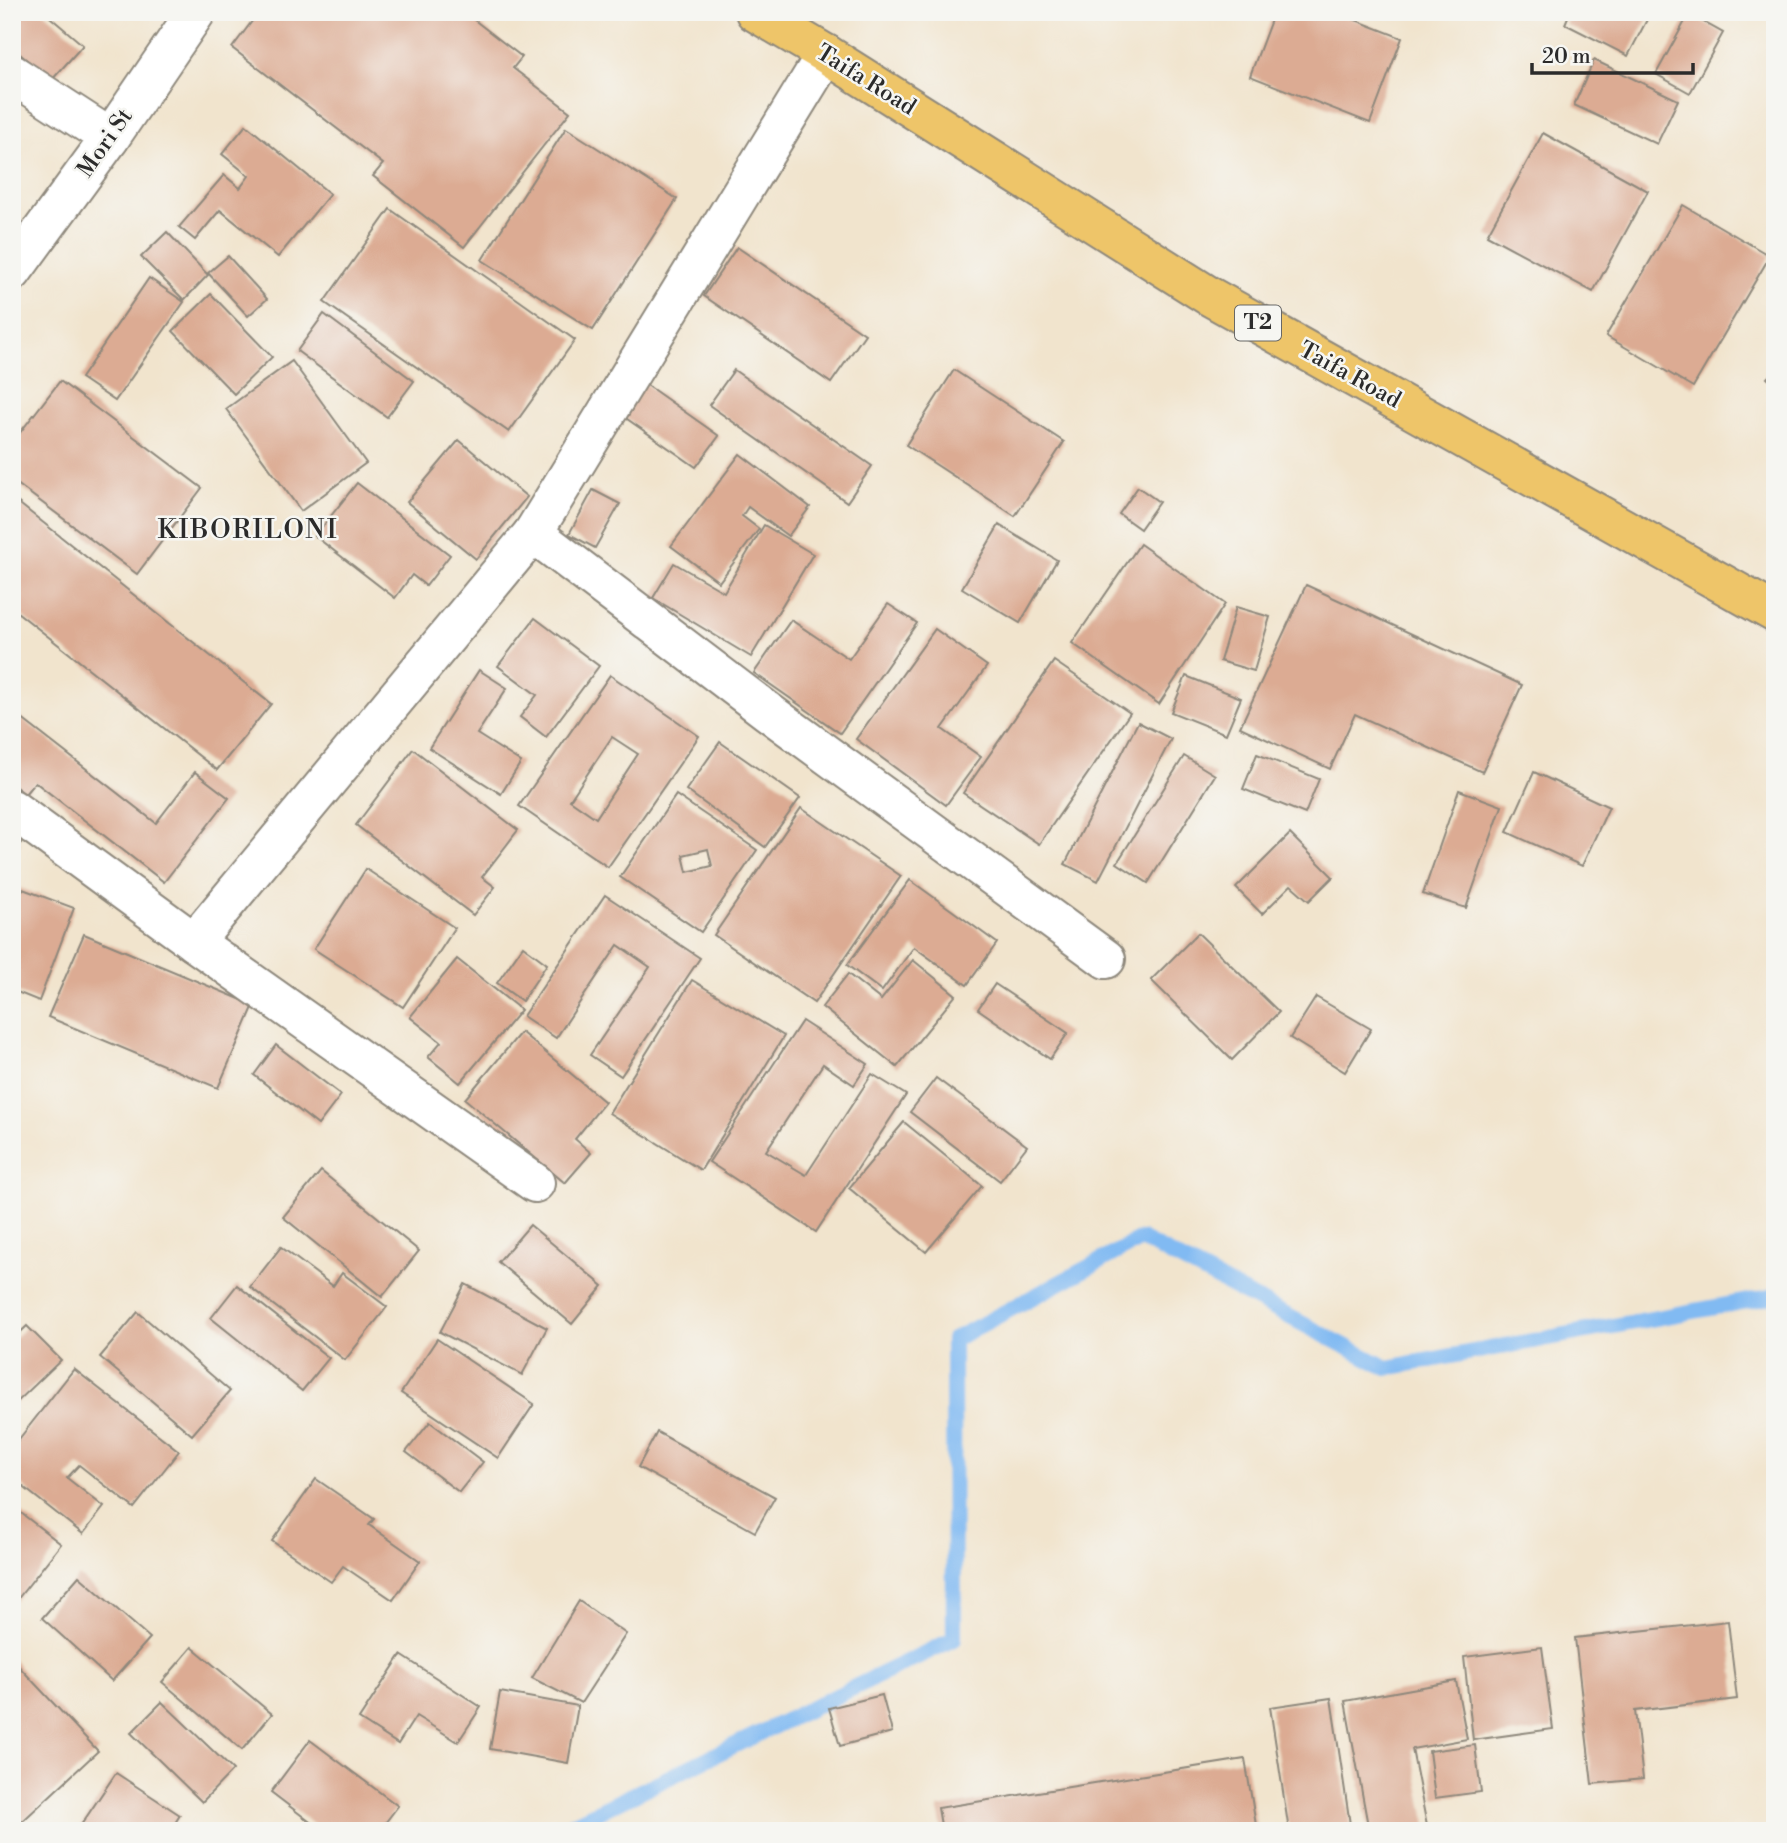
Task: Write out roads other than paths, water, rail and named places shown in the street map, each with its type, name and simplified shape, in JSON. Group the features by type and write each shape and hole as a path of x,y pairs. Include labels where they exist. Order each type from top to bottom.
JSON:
{"highway":[{"name":"Taifa Road","path":"755,12 1209,296 1775,613"}],"street":[{"name":"Mori St","path":"12,272 110,138 196,12"},
{"path":"194,942 533,533 826,54"},
{"path":"12,74 110,138"},
{"path":"533,533 767,711 1106,959"},
{"path":"12,809 194,942 536,1183"}],"waterway":[{"path":"558,1831 954,1639 953,1340 1141,1239 1387,1368 1775,1296"}],"district":[{"name":"KIBORILONI","path":"248,530"}]}
